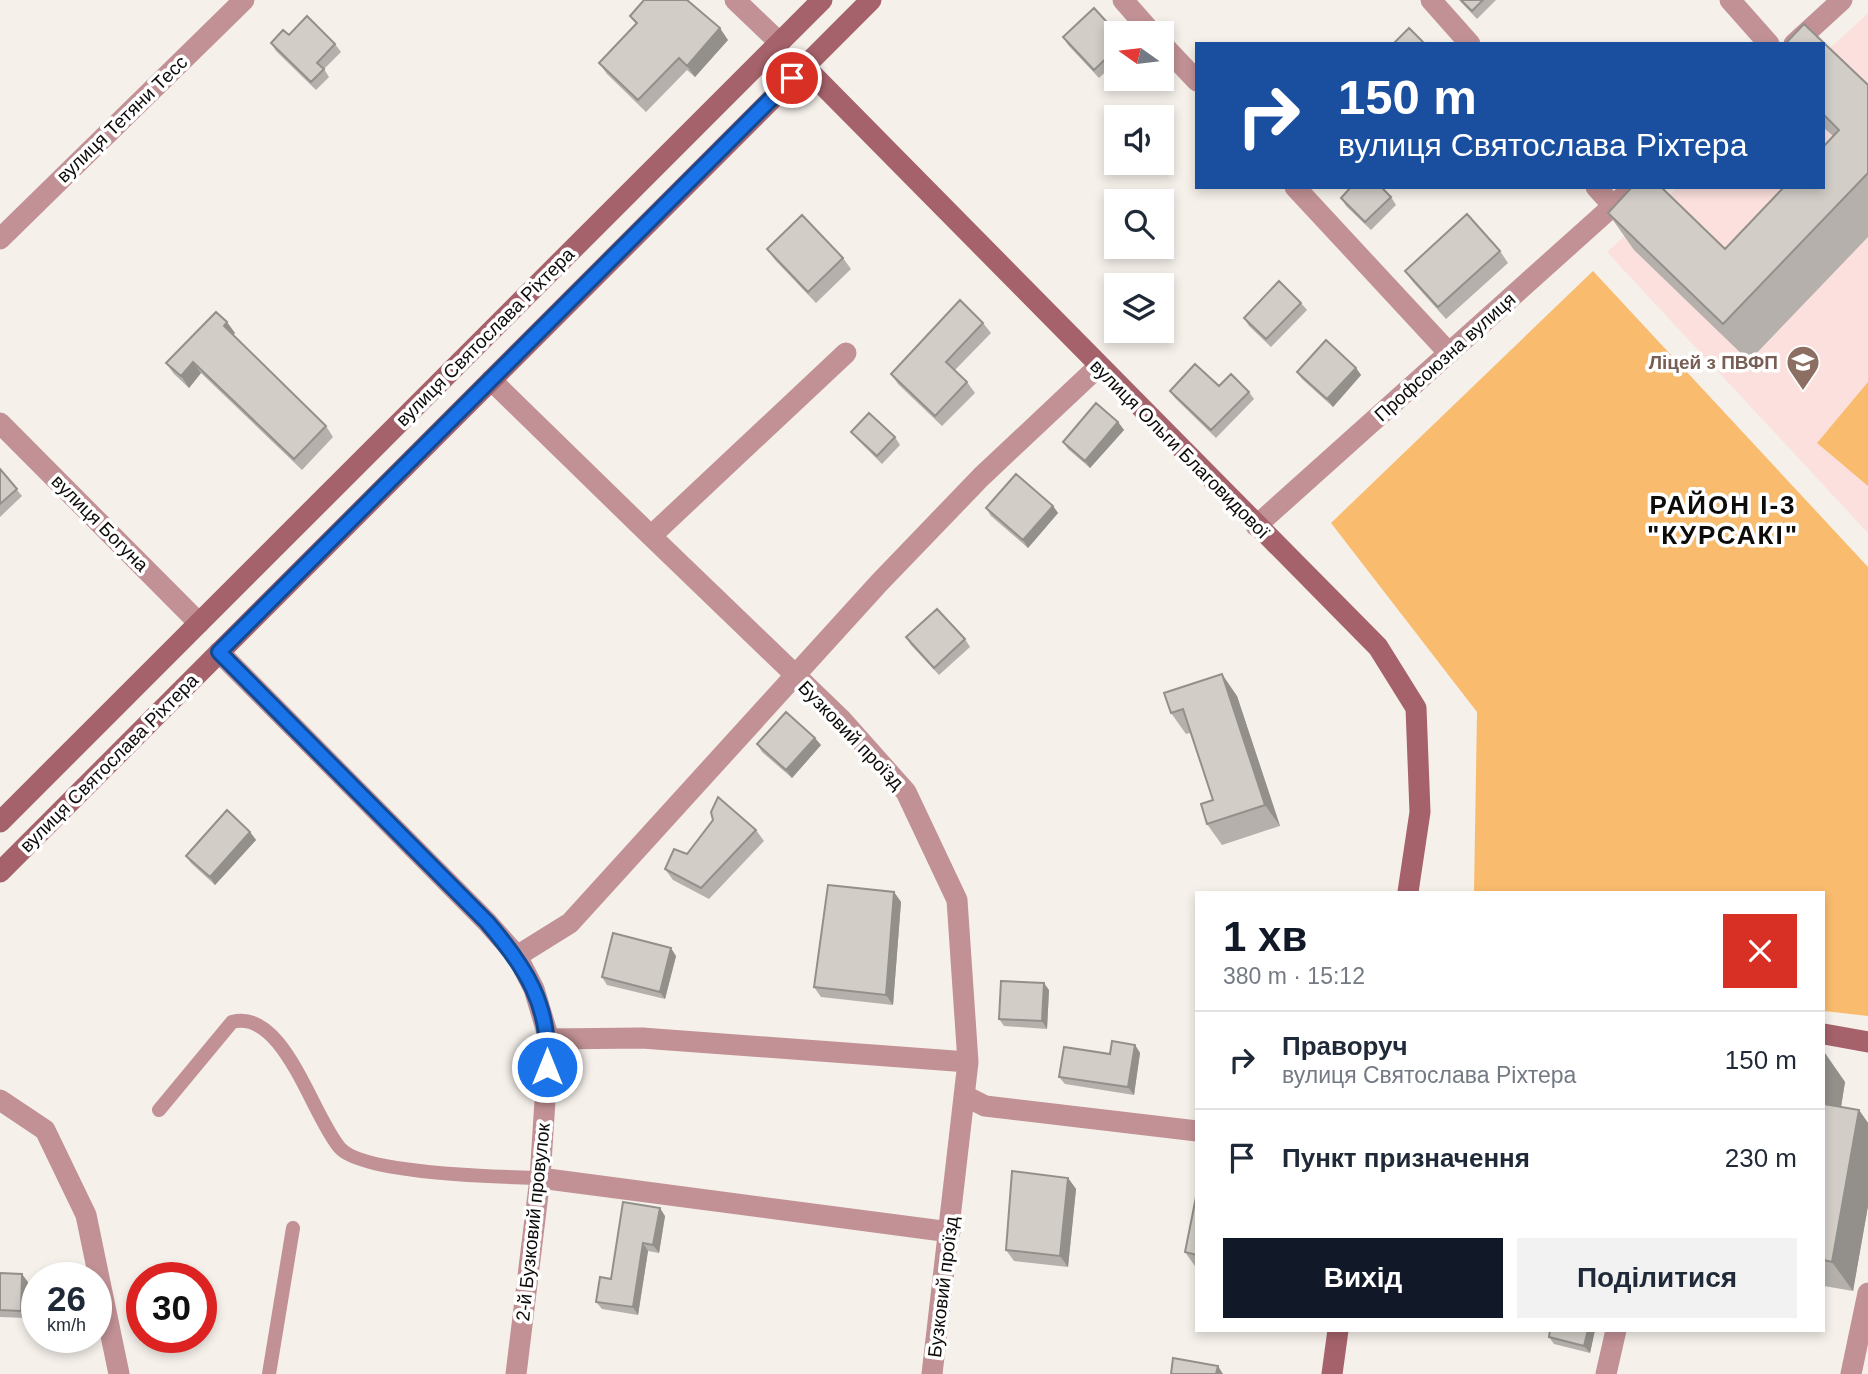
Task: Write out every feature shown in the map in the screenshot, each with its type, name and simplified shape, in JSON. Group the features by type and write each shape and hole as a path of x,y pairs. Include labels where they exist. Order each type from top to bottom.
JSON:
{"main road":[{"name":"вулиця Святослава Ріхтера","path":"0,822 822,0"},
{"name":"вулиця Святослава Ріхтера","path":"0,872 871,0"},
{"name":"вулиця Ольги Благовидової","path":"804,66 1378,647 1416,708 1420,812 1408,891"},
{"path":"1825,1034 1868,1042"},
{"path":"1332,1374 1338,1332"}],"street":[{"name":"вулиця Тетяни Тесс","path":"0,239 244,0"},
{"path":"735,0 779,43"},
{"path":"1123,0 1141,21"},
{"path":"1431,0 1468,42"},
{"path":"1730,0 1767,42"},
{"path":"1796,42 1842,0"},
{"path":"1174,57 1195,79"},
{"path":"1297,189 1449,353"},
{"path":"1598,189 1613,206"},
{"name":"Профсоюзна вулиця","path":"1256,526 1632,189"},
{"path":"651,536 846,353"},
{"path":"517,956 570,923 793,674 981,477 1099,366"},
{"name":"Бузковий проїзд","path":"491,380 841,719 906,792 957,900 968,1062 932,1374"},
{"name":"вулиця Богуна","path":"0,424 199,623"},
{"name":"2-й Бузковий провулок","path":"219,652 487,922 517,956 534,989 549,1039 540,1178 516,1374"},
{"path":"549,1039 642,1038 968,1062"},
{"path":"965,1096 985,1106 1195,1131"},
{"path":"0,1100 45,1130 86,1215 119,1374"},
{"path":"540,1178 950,1231"},
{"path":"1851,1374 1868,1293"},
{"path":"1606,1374 1616,1332"}],"lane":[{"path":"159,1110 232,1023 245,1019 261,1026 293,1062 320,1120 342,1151 391,1168 489,1177 540,1178"},
{"path":"269,1374 293,1228"}],"shaded area":[{"name":"Ліцей з ПВФП","path":"1868,13 1868,533 1607,252 1676,189 1825,189 1825,53"},
{"path":"1593,271 1868,567 1868,1016 1825,1011 1825,891 1474,891 1477,712 1331,523"},
{"path":"1868,382 1868,486 1817,443"}],"building":[{"path":"644,0 687,0 720,28 687,66 679,58 638,100 599,63 637,23 630,16"},
{"path":"1461,0 1483,0 1472,11"},
{"path":"1094,8 1106,21 1104,60 1094,70 1063,37"},
{"path":"307,16 335,44 317,63 324,69 311,82 271,43 283,30 289,35"},
{"path":"1804,24 1823,42 1787,42"},
{"path":"1409,28 1423,42 1395,42"},
{"path":"1825,44 1868,85 1868,173 1723,324 1608,213 1630,189 1663,189 1725,249 1782,189 1825,189 1825,145 1839,130 1825,116"},
{"path":"1349,189 1383,189 1391,197 1365,222 1341,198"},
{"path":"1467,214 1500,251 1438,307 1405,271"},
{"path":"802,215 843,258 808,292 767,249"},
{"path":"1279,281 1301,303 1266,339 1244,318"},
{"path":"960,300 983,323 946,362 967,382 935,416 891,374"},
{"path":"216,312 227,322 224,326 326,426 294,459 193,362 181,376 166,363"},
{"path":"1326,340 1356,368 1327,399 1297,372"},
{"path":"1195,364 1219,386 1231,374 1249,392 1211,430 1170,391"},
{"path":"1096,403 1118,422 1085,461 1063,442"},
{"path":"869,413 895,437 877,456 851,432"},
{"path":"0,469 17,489 0,504"},
{"path":"1016,474 1053,506 1023,540 986,508"},
{"path":"937,609 965,639 934,668 906,637"},
{"path":"1222,674 1265,805 1207,824 1201,804 1213,800 1183,709 1171,713 1164,693"},
{"path":"786,712 815,738 786,770 757,744"},
{"path":"718,797 756,830 701,888 665,869 674,849 687,854 713,820 711,812"},
{"path":"227,810 250,832 210,877 186,856"},
{"path":"828,885 894,892 886,995 814,987"},
{"path":"613,933 671,948 660,992 602,977"},
{"path":"1001,981 1044,983 1042,1021 999,1019"},
{"path":"1112,1041 1135,1045 1128,1087 1059,1077 1064,1047 1110,1054"},
{"path":"1825,1104 1859,1110 1832,1262 1825,1260"},
{"path":"1012,1171 1068,1178 1060,1256 1006,1250"},
{"path":"623,1202 660,1208 653,1245 643,1243 633,1307 596,1302 600,1277 611,1279"},
{"path":"1195,1202 1195,1254 1185,1252"},
{"path":"0,1273 21,1274 21,1311 0,1310"},
{"path":"1550,1332 1588,1332 1584,1346 1549,1337"},
{"path":"1173,1358 1218,1366 1216,1374 1171,1374"}],"place":[{"name":"Ліцей з ПВФП","path":"1803,392"}],"district":[{"name":"РАЙОН І-3 \"КУРСАКІ\"","path":"1723,520"}],"route":[{"path":"547,1067 549,1039 534,989 517,956 487,922 219,652 792,78"}]}
